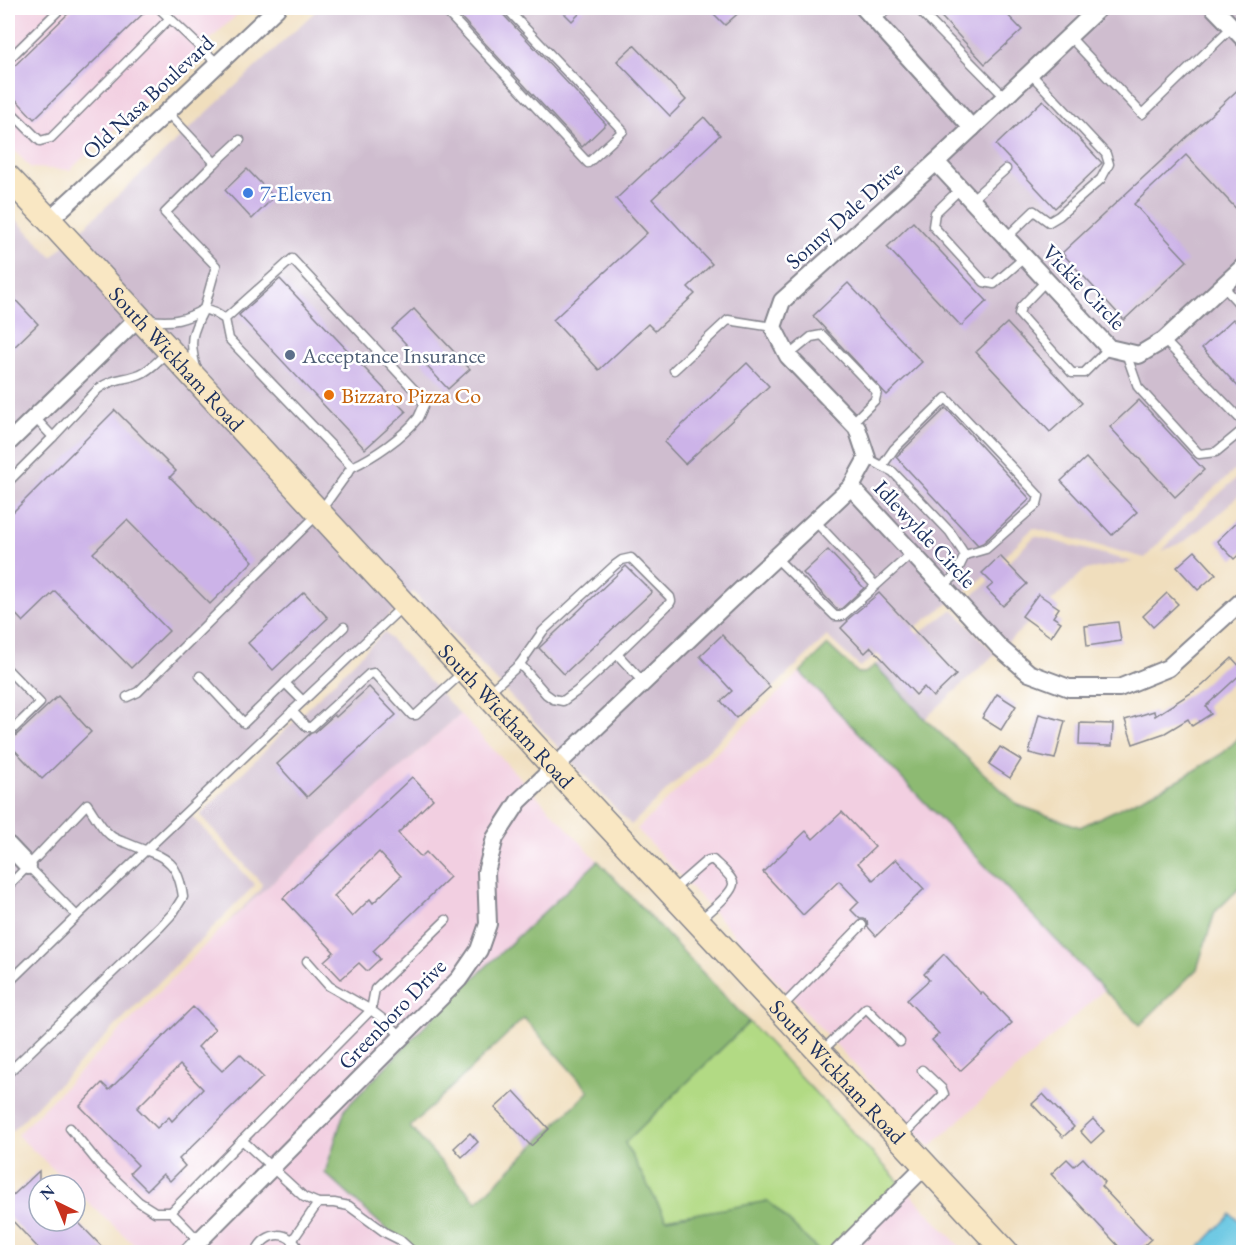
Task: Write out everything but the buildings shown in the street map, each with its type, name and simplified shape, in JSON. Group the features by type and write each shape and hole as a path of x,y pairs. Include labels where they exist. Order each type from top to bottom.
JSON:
{"main road":[{"name":"South Wickham Road","path":"8,177 1006,1252"}],"street":[{"name":"Old Nasa Boulevard","path":"49,220 277,8"},
{"name":"Sonny Dale Drive","path":"773,327 782,301 936,162 1099,8"},
{"path":"1214,8 1238,33"},
{"path":"869,14 972,128"},
{"name":"Vickie Circle","path":"936,162 1109,348 1139,355 1164,340 1244,266"},
{"path":"8,443 139,317"},
{"path":"773,327 788,356 857,428 875,462 851,487"},
{"name":"Idlewylde Circle","path":"554,767 851,487 1000,648 1029,673 1070,688 1119,688 1168,668 1244,598"},
{"name":"Greenboro Drive","path":"193,1247 459,980 479,950 488,924 486,872 495,838 519,801 554,767"},
{"path":"8,845 28,866"},
{"path":"838,1252 925,1166"}],"lane":[{"path":"8,60 61,8"},
{"path":"159,8 218,64"},
{"path":"443,8 588,163 623,131 506,8"},
{"path":"869,14 889,8"},
{"path":"916,8 1005,97"},
{"path":"8,109 40,141 51,138 170,18"},
{"path":"1069,36 1142,114 1238,33"},
{"path":"1006,238 1034,211 1049,222 1059,216 1101,179 1109,164 1106,154 1030,73"},
{"path":"167,112 215,163"},
{"path":"200,384 191,340 204,309 216,266 165,213 240,140"},
{"path":"1006,169 935,213 933,226 984,282 993,284 1024,258"},
{"path":"127,697 138,692 319,513 352,467 371,458 398,437 418,417 424,405 420,396 292,258 225,319"},
{"path":"1046,281 1021,307 1019,314 1072,373 1084,373 1109,348"},
{"path":"1222,285 1244,309"},
{"path":"139,317 175,321 190,317 204,309 225,319 229,339 352,467"},
{"path":"674,370 728,320 773,327"},
{"path":"788,356 811,337 822,335 877,392 875,400 852,423"},
{"path":"1164,340 1244,423"},
{"path":"8,482 98,389 117,379 141,374 169,350"},
{"path":"1125,352 1138,387 1199,453 1216,453 1244,429"},
{"path":"943,586 955,576 965,555 986,549 1037,504 1040,496 946,398 894,448 875,462 893,472 950,532 965,555"},
{"path":"34,417 53,437"},
{"path":"815,521 875,585"},
{"path":"775,557 835,616 842,616 912,553"},
{"path":"487,694 520,663 543,631 622,560 631,558 671,601 617,654 563,701 553,699 546,694 520,663"},
{"path":"8,983 404,605"},
{"path":"200,676 244,723 344,627"},
{"path":"617,654 643,682"},
{"path":"8,670 40,703 8,734"},
{"path":"292,711 307,727 311,727 374,673 412,715 416,715 465,671"},
{"path":"285,683 303,701"},
{"path":"8,886 87,804 108,834 144,851 156,854 176,868 183,897 173,913 8,1073"},
{"path":"671,893 699,866 709,860 713,860 729,877 733,883 729,893 698,922"},
{"path":"28,866 76,916"},
{"path":"70,1128 100,1165 139,1203 155,1212 171,1212 371,1010 375,989 446,920"},
{"path":"780,1010 861,925"},
{"path":"307,961 329,986 371,1010 402,1038"},
{"path":"820,1053 867,1008 900,1042"},
{"path":"899,1139 944,1094 942,1089 922,1070"},
{"path":"243,1140 304,1197 318,1203 349,1206 386,1233 400,1240 413,1252"},
{"path":"292,1241 318,1203"},
{"path":"171,1212 193,1247"},
{"path":"256,1252 264,1240 279,1235 292,1241 300,1252"}],"shaded area":[{"path":"8,8 238,8 241,11 70,170 31,168 8,144"},
{"path":"319,8 1243,8 1243,463 1185,515 1145,558 1033,528 978,582 860,667 827,636 631,825 413,592 190,814 255,885 9,1134 8,211 52,257"},
{"path":"1243,472 1243,491 1185,541 1162,551 1191,520"},
{"path":"1035,536 1133,562 1085,570 1007,643 966,600 983,587"},
{"path":"953,609 995,654 925,719 875,665"},
{"path":"384,632 460,714 223,927 260,890 262,884 200,815"},
{"path":"800,672 1104,990 930,1147 637,829"},
{"path":"460,714 598,861 441,1009 345,1109 411,1252 142,1252 87,1201 87,1173 57,1173 17,1135 223,927"},
{"path":"904,1187 965,1252 836,1252"}],"green space":[{"path":"828,645 858,673 865,673 875,665 925,719 1018,805 1080,827 1175,782 1223,753 1243,734 1243,885 1215,912 1197,969 1140,1025 800,672"},
{"path":"598,861 749,1022 625,1143 666,1219 768,1201 820,1252 411,1252 325,1173 345,1109 441,1009","holes":["524,1018 589,1091 477,1202 410,1127"]},
{"path":"749,1022 904,1187 836,1252 820,1252 768,1202 666,1219 624,1143"}],"water":[{"path":"1231,1214 1243,1225 1243,1252 1195,1252"}],"place":[{"name":"7-Eleven","path":"248,193"},
{"name":"Acceptance Insurance","path":"290,355"},
{"name":"Bizzaro Pizza Co","path":"329,395"}]}
